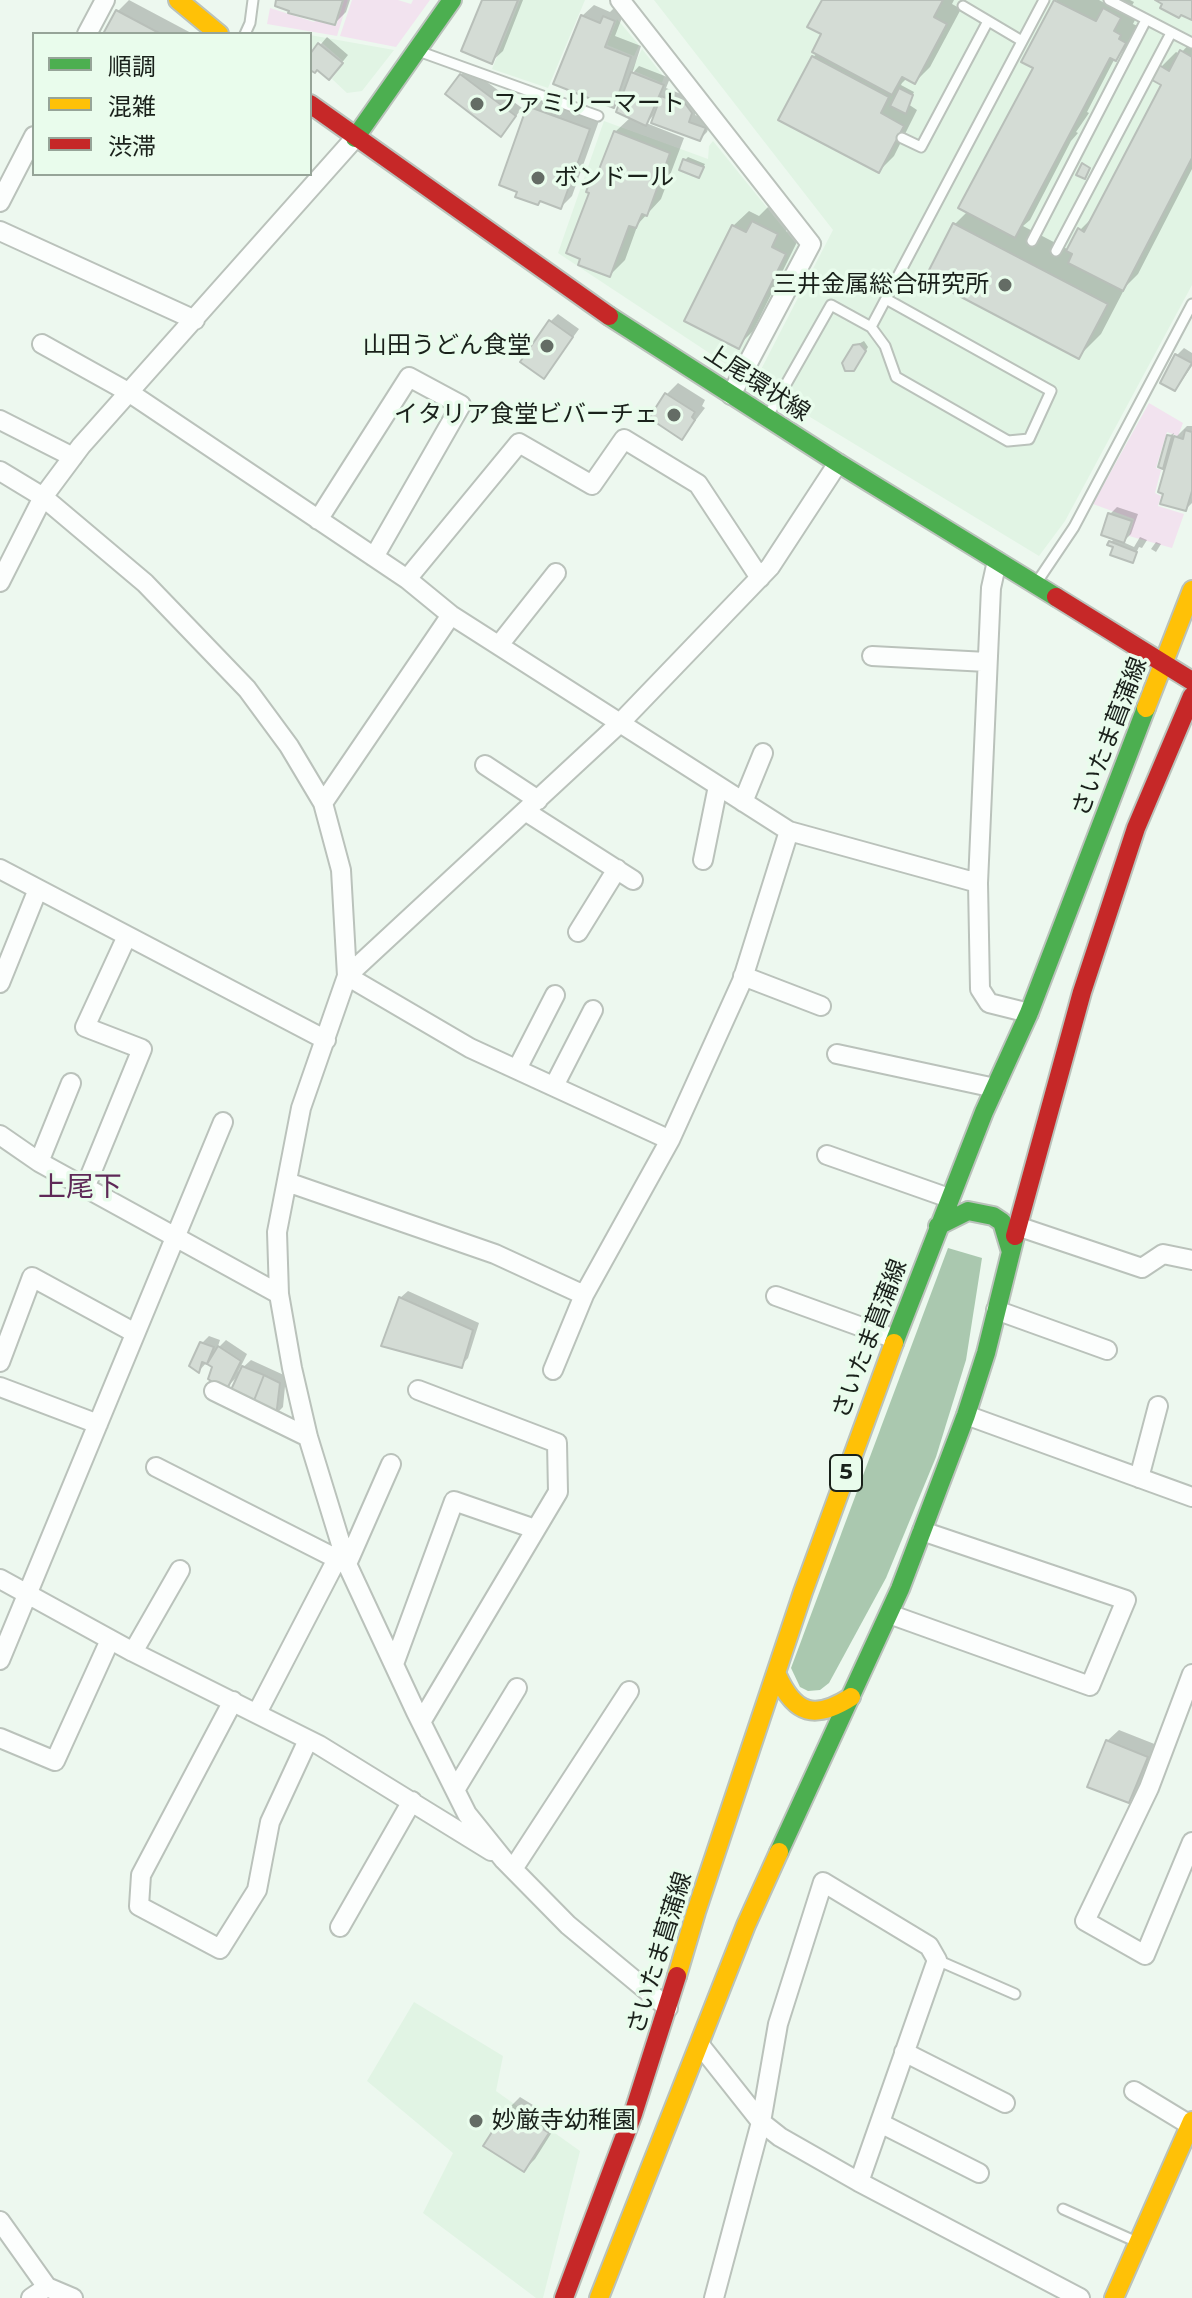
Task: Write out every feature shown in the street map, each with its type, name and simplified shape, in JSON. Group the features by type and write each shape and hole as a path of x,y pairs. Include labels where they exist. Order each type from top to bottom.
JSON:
{"main road":[{"path":"178,0 217,32"},
{"path":"355,138 452,0"},
{"name":"上尾環状線","path":"312,106 572,292 838,463 1192,681"},
{"name":"さいたま菖蒲線","path":"564,2298 603,2198 668,2008 696,1912 803,1592 895,1339 949,1198 1029,1013 1192,590"},
{"path":"599,2298 746,1925 889,1614 966,1415 1082,992 1136,828 1192,696"},
{"path":"938,1226 968,1211 993,1216 1002,1222 1011,1252"},
{"path":"777,1675 786,1696 801,1707 822,1712 851,1697"},
{"path":"1114,2298 1191,2123"}],"street":[{"path":"88,32 105,0"},
{"path":"620,0 811,244 731,395"},
{"path":"0,582 43,497 73,457 355,138"},
{"path":"0,202 32,140"},
{"path":"0,231 195,320"},
{"path":"42,344 130,393 407,579 451,615 789,831 978,883"},
{"path":"318,520 409,377 461,405 374,557"},
{"path":"0,420 73,457"},
{"path":"407,579 519,443 592,485 624,439 698,484 760,578"},
{"path":"347,976 620,723 760,578 838,463"},
{"path":"0,471 43,497 145,583 247,689 289,746 323,803 341,870 347,976 301,1108 277,1232 279,1294 292,1368 342,1561 467,1814 509,1864 568,1925 668,2008"},
{"path":"997,561 991,588 978,883 980,989 989,1003 1029,1013"},
{"path":"499,645 556,573"},
{"path":"323,803 451,615"},
{"path":"872,656 987,662"},
{"path":"743,802 763,753"},
{"path":"485,765 532,805 633,880"},
{"path":"703,860 718,786"},
{"path":"553,1370 584,1295 670,1140 743,976 789,831"},
{"path":"0,869 326,1040"},
{"path":"578,932 617,869"},
{"path":"0,983 38,889"},
{"path":"85,1188 142,1049 85,1027 127,936"},
{"path":"347,976 470,1048 670,1140"},
{"path":"743,976 821,1006"},
{"path":"517,1069 555,995"},
{"path":"554,1086 593,1010"},
{"path":"837,1054 995,1088"},
{"path":"39,1162 71,1083"},
{"path":"0,1660 4,1639 28,1594 223,1122"},
{"path":"0,1135 39,1162 279,1294"},
{"path":"827,1155 949,1198"},
{"path":"287,1182 495,1254 584,1295"},
{"path":"1017,1226 1142,1268 1163,1254 1192,1260"},
{"path":"0,1362 32,1277 135,1333"},
{"path":"776,1296 895,1339"},
{"path":"996,1310 1107,1350"},
{"path":"0,1387 98,1424"},
{"path":"418,1390 557,1443 558,1492 421,1722"},
{"path":"214,1391 308,1437"},
{"path":"1139,1478 1158,1406"},
{"path":"966,1415 1192,1497"},
{"path":"257,1713 342,1561 391,1464"},
{"path":"156,1467 342,1561"},
{"path":"394,1664 454,1501 535,1529"},
{"path":"889,1614 1090,1686 1126,1600 922,1531"},
{"path":"133,1652 180,1570"},
{"path":"0,1579 110,1640 308,1740 412,1801 509,1864"},
{"path":"0,1738 55,1761 110,1640"},
{"path":"1192,1674 1149,1788 1085,1921 1145,1955 1192,1842"},
{"path":"455,1790 517,1688"},
{"path":"509,1864 629,1691"},
{"path":"233,1701 141,1875 139,1906 220,1949 257,1890 270,1822 308,1740"},
{"path":"340,1927 412,1801"},
{"path":"714,2298 761,2122 778,2024 823,1882 929,1946 937,1960 859,2182"},
{"path":"700,2045 761,2122 780,2137 1080,2298"},
{"path":"904,2052 1005,2103"},
{"path":"1134,2091 1191,2123"},
{"path":"880,2123 979,2173"},
{"path":"0,2221 39,2293 73,2298"}],"lane":[{"path":"246,32 253,0"},
{"path":"871,327 1044,0"},
{"path":"1109,0 1192,43"},
{"path":"963,6 1022,41"},
{"path":"1032,241 1146,20"},
{"path":"902,138 921,147 988,21"},
{"path":"1056,251 1171,33"},
{"path":"418,51 598,116"},
{"path":"767,418 831,305 871,327 885,346 896,377 1008,441 1029,439 1051,391 886,299"},
{"path":"1036,585 1074,527 1192,304"},
{"path":"937,1960 1015,1994"},
{"path":"1063,2209 1139,2243"}],"shaded area":[{"path":"344,0 348,0 337,36 267,24 270,8 336,26"},
{"path":"352,0 398,0 411,4 413,0 430,0 396,47 340,36"},
{"path":"520,0 585,0 548,88 492,69"},
{"path":"654,0 1192,0 1192,285 1065,521 1039,556 754,383 833,230"},
{"path":"617,19 639,45 634,56 607,45"},
{"path":"312,35 394,50 362,91 347,93 332,79 344,62 320,41 312,49"},
{"path":"642,49 664,77 662,83 632,70"},
{"path":"604,121 708,159 709,146 713,141 798,246 735,370 558,253"},
{"path":"1149,403 1183,423 1178,436 1167,432 1156,468 1161,470 1155,493 1161,496 1158,506 1184,514 1172,548 1129,536 1134,519 1093,504"},
{"path":"948,1248 982,1258 966,1360 936,1457 886,1578 829,1683 820,1690 808,1691 800,1687 791,1668"},
{"name":"妙厳寺幼稚園","path":"414,2002 503,2056 496,2091 580,2151 543,2298 536,2298 423,2213 453,2153 367,2081"}],"building":[{"path":"276,0 343,0 335,25 288,13 275,6"},
{"path":"482,0 518,0 492,64 461,51"},
{"path":"822,0 943,0 934,17 947,24 915,84 902,77 892,95 812,52 821,34 807,27"},
{"path":"1054,0 1096,21 1103,8 1121,18 1114,31 1126,43 1116,61 1110,58 1015,238 958,208 1033,68 1021,62"},
{"path":"1155,0 1192,0 1192,20 1181,15 1179,18 1160,8 1162,4"},
{"path":"116,10 157,32 104,32"},
{"path":"581,15 600,23 603,16 615,21 605,47 631,57 614,108 553,84"},
{"path":"318,43 343,63 329,80 317,70 315,73 312,71 312,51"},
{"path":"1180,50 1192,57 1192,158 1123,291 1068,263 1072,254 1066,251 1078,228 1084,232 1161,85 1152,80 1159,65 1169,71"},
{"path":"812,56 889,97 881,113 904,126 879,173 778,120"},
{"path":"631,72 664,85 646,126 616,112"},
{"path":"460,74 516,116 501,137 445,94"},
{"path":"899,88 913,95 906,114 890,106"},
{"path":"661,96 684,102 692,113 689,122 706,128 700,141 651,123"},
{"path":"527,106 590,129 561,209 540,201 538,205 515,197 517,192 499,185"},
{"path":"614,131 670,153 647,216 642,214 636,228 629,226 610,277 578,265 580,259 566,253 589,193 586,192 592,175 596,177"},
{"path":"683,159 704,167 699,178 679,170"},
{"path":"1082,163 1090,168 1085,179 1076,175"},
{"path":"752,221 778,234 772,247 786,254 739,349 684,321 732,225 746,232"},
{"name":"三井金属総合研究所","path":"953,223 1108,304 1079,359 925,278"},
{"path":"549,320 573,337 544,379 520,362"},
{"path":"860,344 866,351 854,371 845,371 842,363 853,345"},
{"path":"1175,354 1192,363 1175,391 1160,383"},
{"path":"665,393 695,412 692,417 695,420 682,440 649,418"},
{"path":"1185,430 1192,432 1192,491 1186,511 1160,504 1163,494 1158,492 1174,436 1183,439"},
{"path":"1167,435 1172,436 1163,469 1158,467"},
{"path":"1108,513 1132,521 1124,543 1101,535"},
{"path":"1109,541 1137,552 1133,563 1110,555 1113,547 1107,545"},
{"path":"399,1297 473,1330 462,1368 381,1346"},
{"path":"200,1342 214,1347 207,1364 202,1362 199,1373 189,1366"},
{"path":"218,1346 241,1361 226,1391 208,1379 212,1367 207,1364"},
{"path":"242,1366 264,1375 253,1403 230,1392"},
{"path":"264,1375 280,1383 276,1417 253,1403"},
{"path":"1106,1740 1148,1757 1129,1803 1087,1787"},
{"path":"508,2107 549,2133 524,2172 483,2146"}],"traffic: fast":[{"path":"355,138 452,0"},
{"path":"609,316 838,463 1056,597"},
{"path":"894,1343 984,1112 1029,1013 1146,708"},
{"path":"938,1226 968,1211 993,1216 1002,1222 1011,1252"},
{"path":"779,1852 900,1589 966,1415 986,1353 1015,1236"}],"traffic: slow":[{"path":"178,0 217,32"},
{"path":"1146,708 1192,590"},
{"path":"677,1976 803,1592 894,1343"},
{"path":"777,1675 791,1699 807,1710 827,1709 851,1697"},
{"path":"599,2298 746,1925 779,1852"},
{"path":"1114,2298 1192,2121"}],"traffic: jam":[{"path":"312,105 609,316"},
{"path":"1056,597 1192,681"},
{"path":"1015,1236 1082,992 1136,828 1192,696"},
{"path":"564,2298 633,2114 677,1976"}],"place":[{"name":"ファミリーマート","path":"477,104"},
{"name":"ボンドール","path":"538,178"},
{"name":"三井金属総合研究所","path":"1005,285"},
{"name":"山田うどん食堂","path":"547,346"},
{"name":"イタリア食堂ビバーチェ","path":"674,415"},
{"name":"妙厳寺幼稚園","path":"476,2121"}],"district":[{"name":"上尾下","path":"80,1188"}]}
